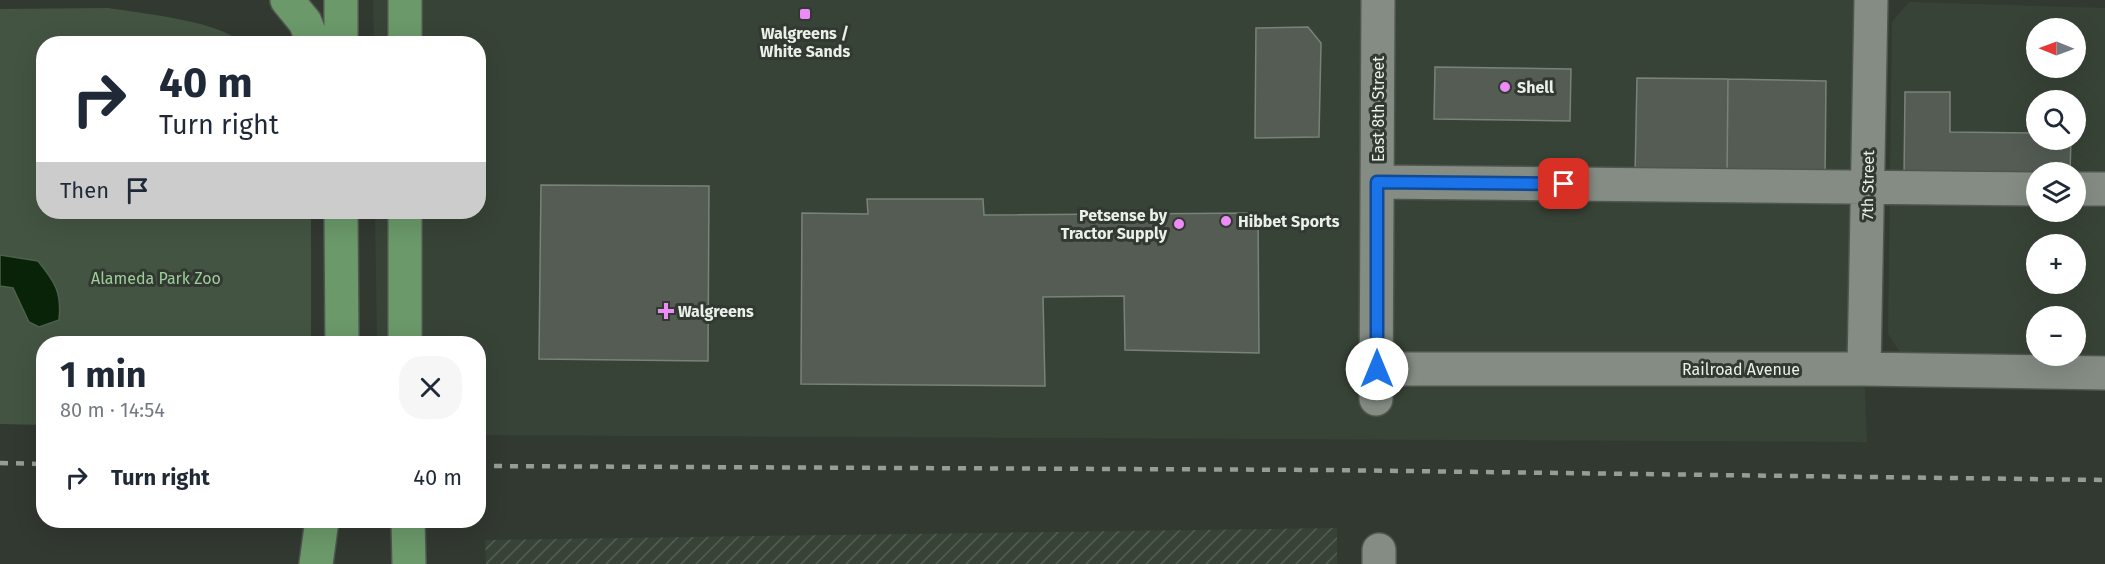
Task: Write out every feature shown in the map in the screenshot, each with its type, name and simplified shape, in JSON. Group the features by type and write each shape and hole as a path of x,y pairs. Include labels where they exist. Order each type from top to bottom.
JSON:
{"main road":[{"path":"287,0 305,21 311,36"},
{"path":"341,0 341,36"},
{"path":"405,0 405,36"},
{"path":"341,219 342,336"},
{"path":"405,219 405,336"},
{"path":"316,564 321,528"},
{"path":"408,528 409,564"}],"street":[{"name":"East 8th Street","path":"1377,384 1378,0"},
{"name":"7th Street","path":"1864,369 1871,0"},
{"path":"1377,182 2026,189"},
{"path":"2086,189 2105,189"},
{"name":"Railroad Avenue","path":"1377,384 1864,369 2105,373"}],"shaded area":[{"path":"373,0 1871,0 1864,369 1867,442 486,435 486,336 377,336 375,219 486,219 486,36 374,36"},
{"path":"1909,2 2105,8 2105,357 2086,357 2086,306 2026,306 2026,355 1900,352 1888,334 1892,22"},
{"path":"0,255 38,261 56,288 60,310 59,320 39,327 29,322 13,288 0,286"},
{"path":"1337,528 1337,564 486,564 485,540"}],"green space":[{"name":"Alameda Park Zoo","path":"108,8 159,15 199,24 232,36 36,36 36,219 311,219 311,336 36,336 36,425 0,424 0,9"}],"building":[{"path":"1308,27 1321,43 1319,137 1255,138 1256,28"},
{"path":"1435,67 1571,69 1570,121 1434,119"},
{"path":"1637,78 1728,79 1727,177 1635,176"},
{"path":"1728,79 1826,81 1825,179 1727,177"},
{"path":"1905,92 1950,92 1950,132 2026,133 2026,150 2071,150 2070,162 2026,162 2026,174 1904,179"},
{"name":"Walgreens","path":"541,185 709,186 708,361 539,359"},
{"path":"867,199 983,199 984,215 1258,213 1259,353 1125,350 1124,296 1043,297 1045,386 801,384 802,213 868,214"}],"railway":[{"path":"0,463 36,464"},
{"path":"486,466 1327,470 2105,480"}],"place":[{"name":"Walgreens / White Sands","path":"805,14"},
{"name":"Shell","path":"1505,87"},
{"name":"Hibbet Sports","path":"1226,221"},
{"name":"Petsense by Tractor Supply","path":"1179,224"},
{"name":"Walgreens","path":"666,311"}],"route":[{"path":"1377,369 1377,182 1564,184"}]}
